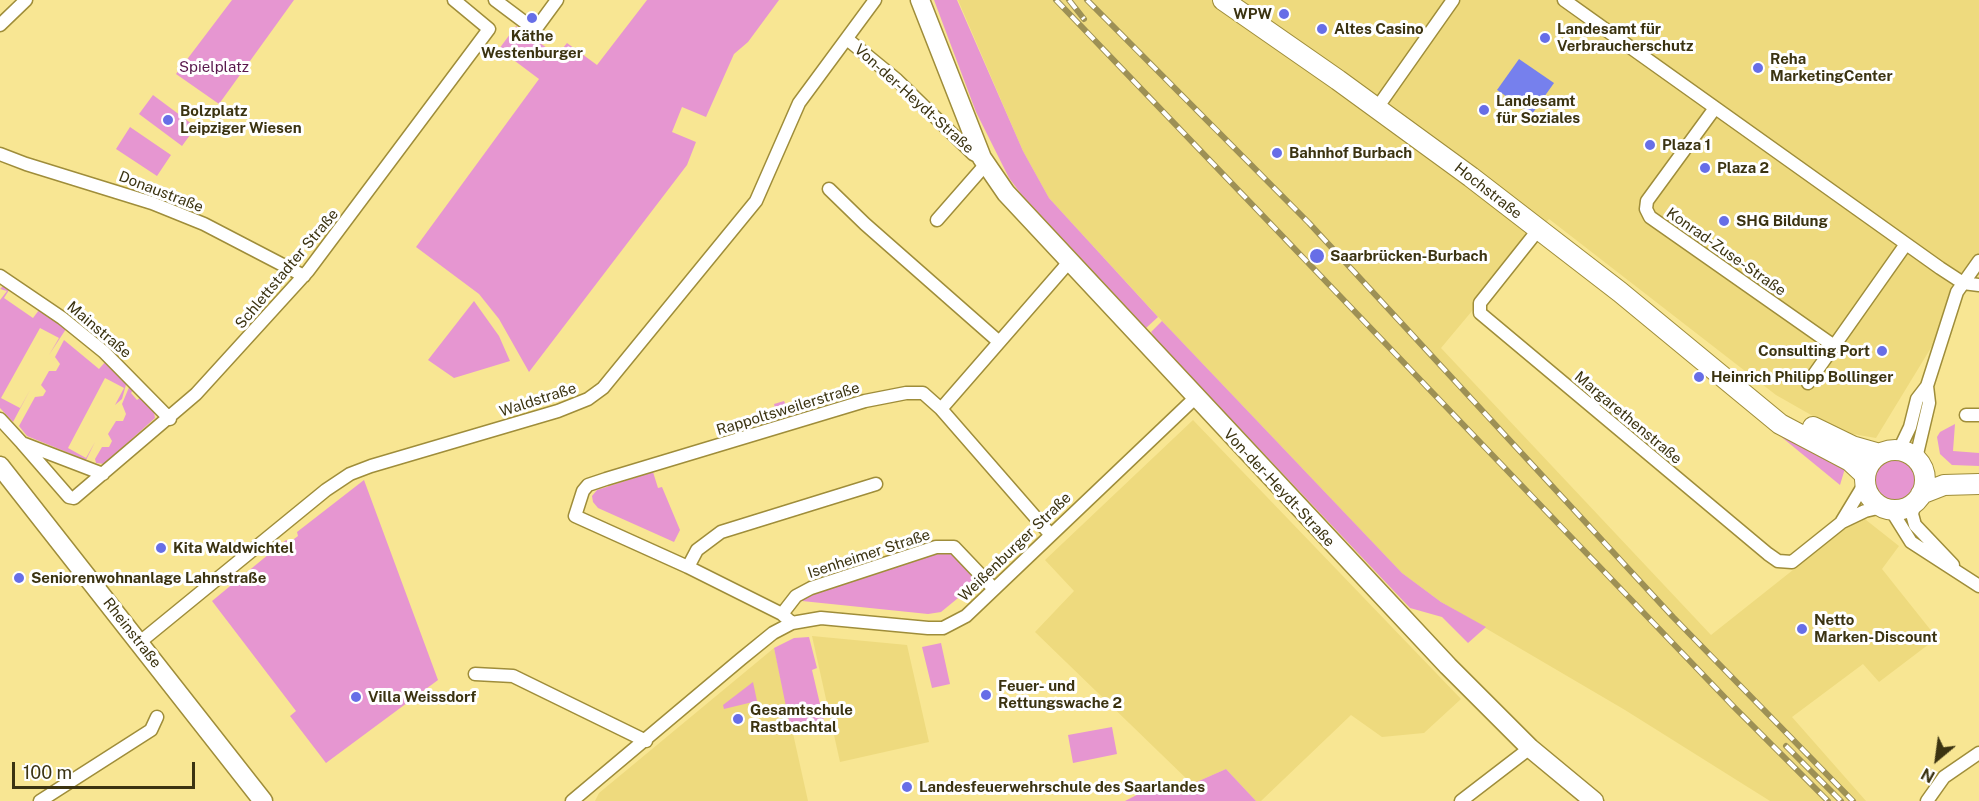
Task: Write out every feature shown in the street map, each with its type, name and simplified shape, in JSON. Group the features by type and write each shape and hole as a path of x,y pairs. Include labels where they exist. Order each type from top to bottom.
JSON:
{"main road":[{"name":"Von-der-Heydt-Straße","path":"920,0 984,161 1006,193 1424,641 1530,748 1594,801"},
{"name":"Hochstraße","path":"1223,0 1377,108 1538,230 1780,424 1850,461 1865,479"},
{"name":"Hochstraße","path":"1744,393 1852,446 1979,477"},
{"path":"1918,498 1905,459 1872,461 1865,479 1872,500 1887,508 1901,509 1944,485 1979,484"},
{"name":"Rheinstraße","path":"0,466 263,801"}],"street":[{"path":"0,26 26,0"},
{"name":"Schlettstadter Straße","path":"22,443 69,497 74,498 170,419 241,348 304,276 489,29 454,0"},
{"path":"495,0 535,30 557,0"},
{"name":"Waldstraße","path":"140,642 326,490 350,474 558,411 588,399 603,388 756,201 800,103 875,0"},
{"path":"1377,108 1453,0"},
{"path":"1564,0 1906,244 1963,283 1979,285"},
{"name":"Von-der-Heydt-Straße","path":"847,39 897,80 973,154 984,161"},
{"name":"Konrad-Zuse-Straße","path":"1715,108 1647,201 1646,209 1650,217 1834,346"},
{"name":"Donaustraße","path":"0,154 26,165 152,202 204,224 304,276"},
{"path":"937,220 984,161"},
{"path":"829,189 873,231 998,341"},
{"name":"Margarethenstraße","path":"1538,230 1480,303 1480,313 1767,554 1785,563 1792,562 1842,522 1865,511 1887,508"},
{"path":"1808,383 1906,244"},
{"path":"1905,459 1917,399 1927,386 1942,333 1963,283 1979,261"},
{"path":"1050,534 941,409 1069,262"},
{"name":"Mainstraße","path":"0,276 62,318 104,352 170,419"},
{"path":"1905,459 1929,403 1927,386"},
{"name":"Rappoltsweilerstraße","path":"688,567 575,516 583,491 588,485 865,401 906,393 923,393 941,409"},
{"name":"Weißenburger Straße","path":"572,801 646,741 787,619 821,618 914,628 943,627 966,616 1195,398"},
{"path":"0,419 22,443 103,474"},
{"name":"Margarethenstraße","path":"1842,522 1865,479"},
{"path":"787,619 688,567 697,550 721,532 876,484"},
{"path":"1918,498 1912,514 1915,525 1960,573"},
{"path":"1887,508 1911,542 1979,586"},
{"name":"Isenheimer Straße","path":"787,619 796,596 811,588 936,547 954,547 994,589"},
{"path":"475,674 513,676 646,741"},
{"path":"40,801 151,730 157,717"},
{"path":"1461,801 1530,748"},
{"path":"1927,801 1944,777 1979,753"}],"shaded area":[{"path":"958,0 1979,0 1979,269 1876,438 1841,432 1776,395 1549,219 1441,348 1711,635 1861,516 1899,546 1882,569 1937,638 1879,682 1863,664 1792,717 1866,801 1770,801 1625,710 1441,602 1402,573 1162,321 1049,198 1023,151"},
{"path":"1193,420 1461,699 1424,733 1382,737 1351,715 1261,801 1256,801 1226,769 1192,784 1035,632 1074,591 1045,560"},
{"path":"812,636 907,645 929,742 840,762"},
{"name":"Gesamtschule Rastbachtal","path":"774,648 808,801 595,801 599,793"}],"green space":[{"name":"Spielplatz","path":"232,0 294,0 219,104 176,74"},
{"path":"647,0 779,0 748,42 734,54 706,117 682,107 672,132 696,142 687,165 529,372 499,319 479,294 416,247 539,79 499,49 516,26 557,55 567,43 597,65"},
{"path":"934,0 957,0 1023,151 1049,198 1158,317 1146,328 1021,194 1009,178 976,112"},
{"name":"Bolzplatz Leipziger Wiesen","path":"153,95 196,127 182,146 139,114"},
{"path":"130,127 171,155 157,176 116,149"},
{"path":"3,286 9,290 4,298 33,318 39,310 66,329 49,355 59,338 40,328 1,398 20,408 30,390 13,422 0,408 0,300 7,291 0,289"},
{"path":"474,301 499,336 510,361 454,378 428,360"},
{"path":"1162,321 1402,573 1441,602 1486,627 1468,643 1442,617 1410,608 1158,342 1151,332"},
{"path":"64,340 99,369 106,361 127,381 122,399 115,405 124,388 105,378 68,448 86,458 95,442 86,460 27,436 19,426 35,397 43,396 46,391 41,385 49,371 56,371 60,364 55,357"},
{"path":"130,385 134,389 131,393 137,400 141,397 154,412 155,418 104,464 96,463 95,459 102,447 109,447 112,441 108,434 116,421 123,421 126,414 122,404"},
{"path":"784,401 786,405 802,402 807,410 778,419 774,404"},
{"path":"1955,424 1953,451 1979,453 1979,466 1952,465 1940,454 1937,437 1940,432"},
{"path":"1782,431 1846,465 1840,485 1779,435"},
{"path":"1895,456 1912,463 1919,480 1912,497 1895,504 1878,497 1871,480 1878,463"},
{"path":"653,472 658,488 662,487 680,530 674,542 598,508 593,502 592,496 597,490"},
{"path":"364,480 438,680 326,763 290,716 296,711 212,601 286,540 290,542 298,536 297,532"},
{"path":"952,550 980,580 941,612 928,614 802,601 803,596 936,551"},
{"path":"809,637 817,668 812,670 824,721 791,731 774,648 794,638"},
{"path":"941,643 950,684 932,688 922,647"},
{"path":"753,682 757,701 724,709 723,705"},
{"path":"1112,727 1117,754 1073,763 1068,735"},
{"path":"1226,769 1256,801 1125,801 1158,784 1192,784"}],"water":[{"path":"1519,59 1554,83 1532,114 1497,90"}],"railway":[{"path":"1056,0 1733,706 1828,801"},
{"path":"1069,0 1084,19"},
{"path":"1087,0 1309,223 1673,617 1853,801"},
{"path":"1786,746 1841,801"}],"place":[{"name":"WPW","path":"1284,14"},
{"name":"Käthe Westenburger","path":"532,18"},
{"name":"Altes Casino","path":"1322,29"},
{"name":"Landesamt für Verbraucherschutz","path":"1545,38"},
{"name":"Reha MarketingCenter","path":"1758,68"},
{"name":"Landesamt für Soziales","path":"1484,110"},
{"name":"Bolzplatz Leipziger Wiesen","path":"168,120"},
{"name":"Plaza 1","path":"1650,145"},
{"name":"Bahnhof Burbach","path":"1277,153"},
{"name":"Plaza 2","path":"1705,168"},
{"name":"SHG Bildung","path":"1724,221"},
{"name":"Saarbrücken-Burbach","path":"1317,256"},
{"name":"Consulting Port","path":"1882,351"},
{"name":"Heinrich Philipp Bollinger","path":"1699,377"},
{"name":"Kita Waldwichtel","path":"161,548"},
{"name":"Seniorenwohnanlage Lahnstraße","path":"19,578"},
{"name":"Netto Marken-Discount","path":"1802,629"},
{"name":"Feuer- und Rettungswache 2","path":"986,695"},
{"name":"Villa Weissdorf","path":"356,697"},
{"name":"Gesamtschule Rastbachtal","path":"738,719"},
{"name":"Landesfeuerwehrschule des Saarlandes","path":"907,787"}]}
